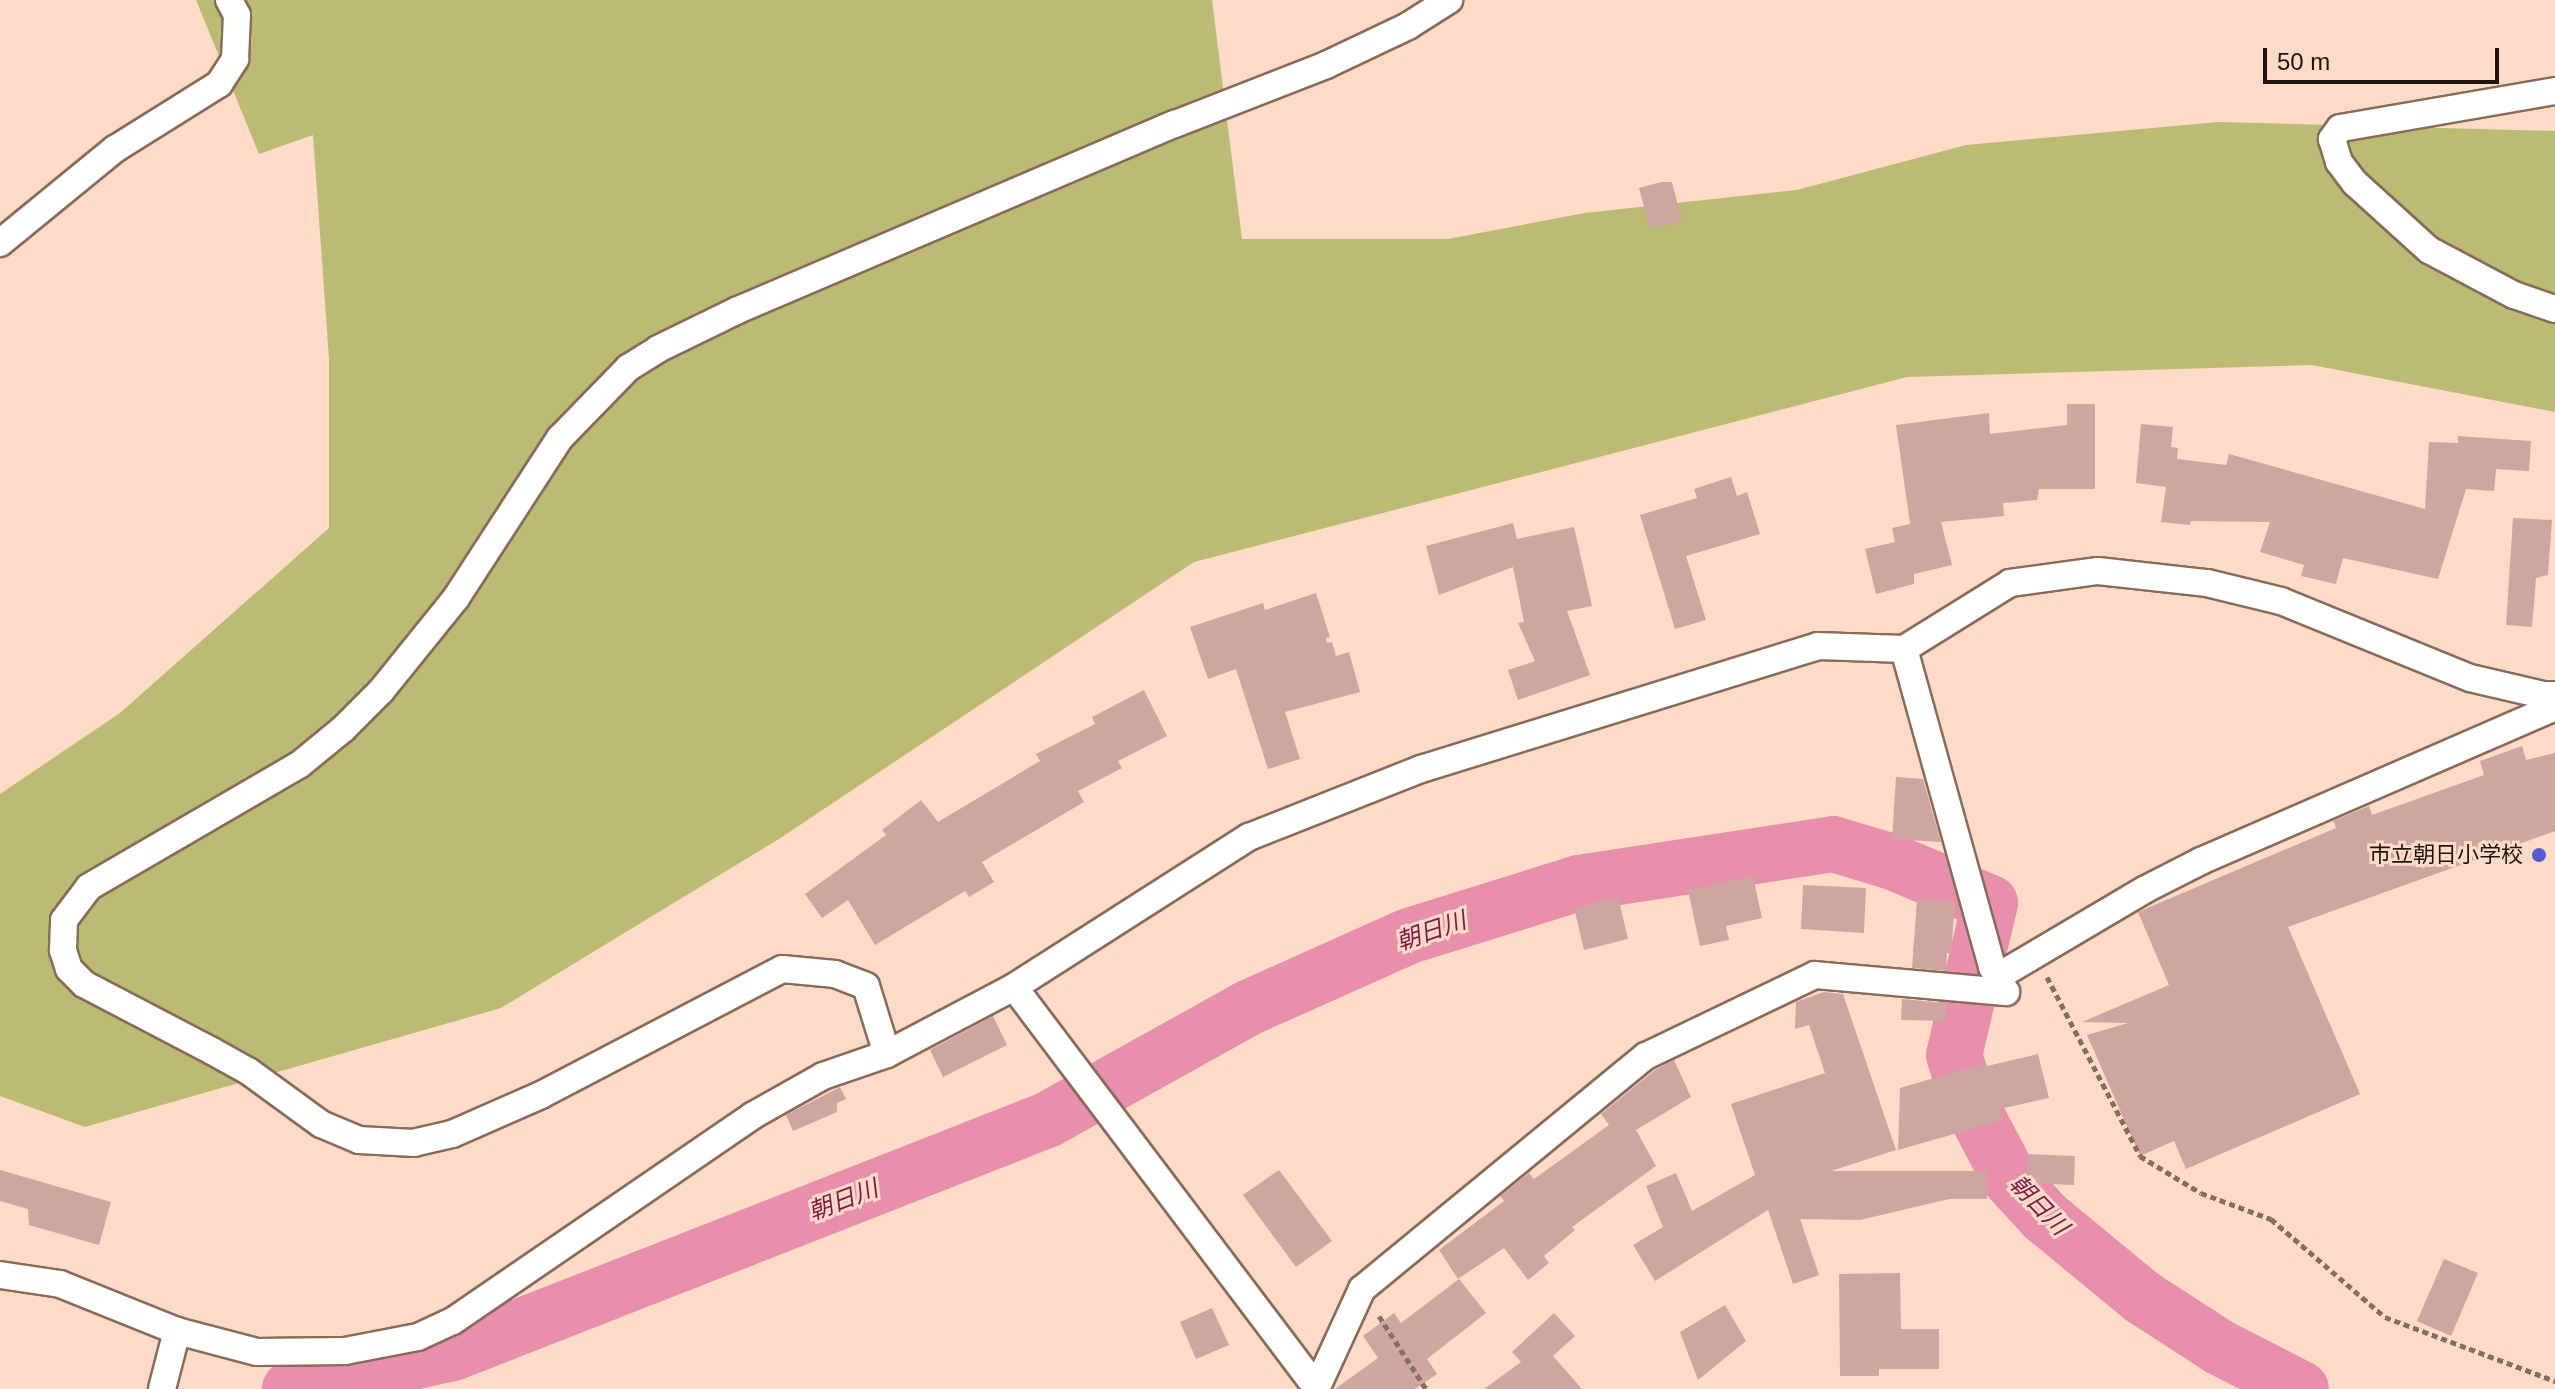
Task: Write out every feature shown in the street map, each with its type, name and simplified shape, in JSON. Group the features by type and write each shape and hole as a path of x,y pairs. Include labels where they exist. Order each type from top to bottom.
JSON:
{"street":[{"path":"0,243 115,149 219,84 235,59 237,15 229,0"},
{"path":"887,1054 866,986 835,974 782,969 541,1095 452,1134 414,1143 359,1140 321,1124 224,1057 84,984 69,969 63,950 64,920 89,887 299,765 343,729 381,691 456,598 560,438 628,368 658,349 738,310 1175,124 1326,65 1408,26 1449,0"},
{"path":"2555,91 2340,128 2332,139 2339,162 2355,183 2429,250 2514,295 2555,309"},
{"path":"0,1275 60,1284 177,1331 257,1352 345,1351 418,1337 453,1321 752,1116 823,1076 887,1054 1014,987 1249,837 1421,769 1818,646 1904,649 2010,583 2098,571 2207,583 2281,601 2470,678 2555,695"},
{"path":"1014,987 1316,1388 1362,1289 1646,1056 1815,975 2006,992 1997,977 1904,649"},
{"path":"1997,977 2146,889 2201,861 2555,707"},
{"path":"162,1389 177,1331"}],"path":[{"path":"2035,955 2140,1156 2201,1193 2271,1219 2385,1317 2555,1381"},
{"path":"1362,1289 1426,1389"}],"shaded area":[{"path":"196,0 1212,0 1242,239 1448,239 1585,213 1797,190 1966,145 2218,122 2555,131 2555,412 2312,365 1907,377 1194,562 779,839 501,1008 85,1127 0,1096 0,794 120,713 329,528 329,358 313,135 259,154"}],"building":[{"path":"1672,182 1682,221 1650,229 1639,188"},
{"path":"2067,404 2095,404 2095,489 2039,489 2037,500 2003,503 2004,516 1941,522 1952,565 1914,574 1914,584 1876,594 1865,549 1895,542 1892,528 1910,524 1896,425 1989,413 1990,434 2067,425"},
{"path":"2141,424 2173,427 2171,447 2178,448 2177,459 2226,465 2229,454 2425,509 2429,442 2458,443 2458,436 2531,441 2529,471 2496,469 2494,491 2466,489 2438,579 2343,558 2336,584 2301,576 2304,565 2260,552 2270,522 2191,521 2190,525 2161,522 2166,487 2136,483"},
{"path":"1731,477 1737,496 1747,492 1760,534 1686,556 1706,620 1675,629 1640,515 1697,498 1694,489"},
{"path":"2513,518 2552,520 2548,575 2536,578 2532,627 2506,625"},
{"path":"1513,523 1517,539 1574,527 1592,606 1567,611 1590,675 1518,700 1508,670 1535,661 1518,623 1524,622 1513,567 1439,595 1426,546"},
{"path":"1316,593 1330,637 1326,638 1327,643 1332,642 1336,656 1349,652 1360,692 1285,712 1300,759 1268,769 1236,669 1208,679 1190,627 1263,603 1265,610"},
{"path":"1144,690 1167,736 1118,761 1122,768 1078,791 1084,802 982,862 994,882 969,897 965,891 875,945 848,900 822,918 805,894 886,835 882,830 921,800 938,822 1040,761 1036,754 1095,724 1092,717"},
{"path":"2522,746 2526,760 2555,753 2555,831 2288,927 2360,1094 2186,1169 2174,1141 2140,1156 2087,1035 2128,1023 2082,1022 2169,985 2138,912 2336,828 2333,821 2369,806 2372,815 2484,775 2480,761"},
{"path":"1896,777 1923,779 1941,842 1892,839"},
{"path":"1753,876 1762,918 1726,926 1729,940 1700,946 1688,890"},
{"path":"1803,885 1866,888 1864,933 1801,929"},
{"path":"1618,897 1628,939 1584,950 1574,908"},
{"path":"1917,899 1955,902 1951,954 1947,953 1946,971 1912,968"},
{"path":"1824,992 1843,994 1896,1150 1831,1171 1987,1171 1987,1199 1949,1199 1860,1220 1800,1219 1819,1275 1793,1284 1768,1210 1655,1281 1633,1245 1663,1227 1646,1186 1676,1173 1692,1211 1755,1175 1731,1104 1825,1073 1809,1025 1795,1029 1796,1002"},
{"path":"1902,999 1946,1003 1946,1021 1901,1020"},
{"path":"993,1016 1007,1045 943,1077 930,1050"},
{"path":"2038,1054 2049,1098 2000,1109 2003,1120 1898,1150 1900,1088 1986,1063 1987,1066"},
{"path":"1674,1060 1691,1097 1636,1130 1656,1166 1572,1227 1575,1230 1544,1256 1549,1263 1528,1280 1504,1248 1458,1279 1439,1250 1504,1201 1500,1196 1529,1173 1534,1179 1609,1125 1601,1114 1655,1070"},
{"path":"840,1087 846,1099 837,1103 837,1112 793,1131 786,1115"},
{"path":"2028,1154 2075,1156 2074,1185 2027,1183"},
{"path":"0,1170 111,1202 99,1245 29,1225 28,1209 0,1201"},
{"path":"1279,1170 1332,1241 1296,1267 1243,1195"},
{"path":"2444,1259 2478,1273 2451,1336 2417,1321"},
{"path":"1900,1273 1901,1329 1939,1329 1939,1369 1879,1369 1879,1376 1840,1376 1839,1274"},
{"path":"1459,1279 1486,1313 1427,1359 1437,1374 1415,1389 1335,1389 1378,1358 1363,1336 1394,1313 1401,1323"},
{"path":"1725,1305 1746,1341 1698,1380 1680,1332"},
{"path":"1212,1308 1229,1345 1196,1359 1180,1322"},
{"path":"1554,1313 1575,1336 1553,1356 1582,1389 1484,1389 1521,1362 1512,1352"}],"waterway":[{"name":"朝日川","path":"290,1389 453,1353 1047,1120 1248,1008 1409,936 1579,883 1833,844 1893,862 1990,903 1954,1055 1968,1099 2010,1179 2045,1217 2142,1297 2219,1347 2301,1389"}],"place":[{"name":"市立朝日小学校","path":"2539,855"}]}
